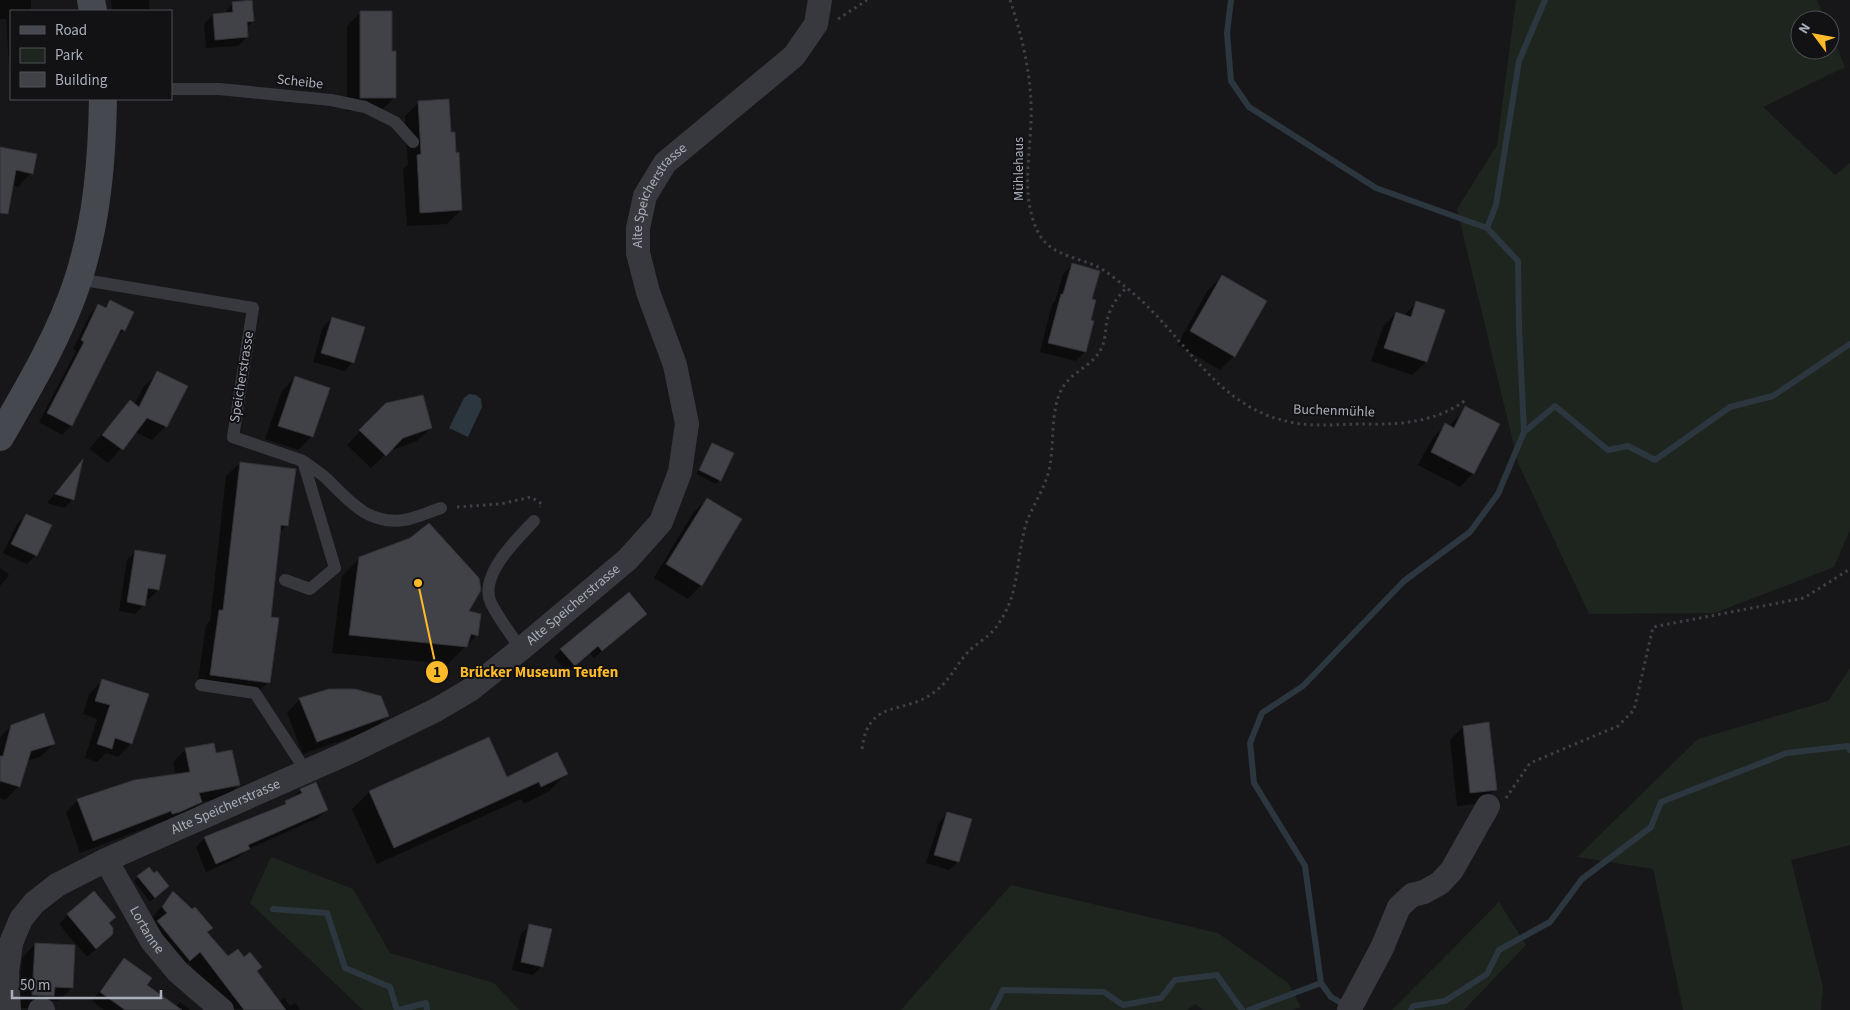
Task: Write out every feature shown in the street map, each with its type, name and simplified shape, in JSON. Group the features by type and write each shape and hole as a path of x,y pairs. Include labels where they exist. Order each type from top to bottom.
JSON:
{"main road":[{"path":"0,437 49,348 78,279 93,217 102,152 103,100"}],"street":[{"path":"816,24 820,0"},
{"name":"Alte Speicherstrasse","path":"9,1010 8,962 10,943 21,919 34,902 56,885 106,860 306,771 436,710 470,690 522,649 635,551 661,522 680,472 687,424 675,365 648,292 638,253 638,228 645,196 665,163 794,56 816,24"},
{"path":"1353,1003 1382,948 1399,907 1412,895 1424,892 1440,883 1452,870 1488,806"},
{"name":"Lortanne","path":"106,860 152,941 178,972 222,1010"}],"lane":[{"name":"Scheibe","path":"172,89 219,89 331,100 365,106 395,122 413,142"},
{"name":"Speicherstrasse","path":"78,279 253,308 233,437 303,461"},
{"path":"303,461 327,479 346,500 363,513 384,520 405,520 441,508"},
{"path":"285,580 310,589 335,568 303,461"},
{"path":"522,649 490,602 490,579 510,545 534,521"},
{"path":"201,685 255,693 306,771"}],"path":[{"path":"816,24 832,23 868,0"},
{"name":"Mühlehaus","path":"1010,0 1023,46 1031,103 1028,188 1032,215 1040,235 1050,246 1065,255 1096,266 1126,288"},
{"path":"862,748 864,734 872,720 885,711 931,695 943,686 968,653 991,632 1008,611 1014,592 1021,545 1028,520 1050,468 1054,411 1060,394 1066,380 1094,361 1103,346 1107,318 1112,303 1126,288"},
{"name":"Buchenmühle","path":"1126,288 1174,334 1208,377 1232,397 1262,414 1296,423 1381,424 1431,418 1456,408 1467,399"},
{"path":"441,508 500,504 531,497 542,504 534,521"},
{"path":"1488,806 1505,800 1530,763 1618,726 1634,710 1653,627 1804,598 1850,569"}],"green space":[{"path":"1516,0 1817,0 1821,10 1790,10 1790,60 1840,60 1840,55 1845,67 1763,107 1835,175 1850,163 1850,530 1834,567 1715,613 1589,614 1518,463 1457,209 1497,145"},
{"path":"1850,668 1850,845 1791,860 1823,987 1821,1010 1683,1010 1653,869 1577,857 1698,739 1828,701"},
{"path":"271,857 353,889 390,953 494,983 519,1010 363,1010 250,903"},
{"path":"1011,885 1218,933 1288,983 1301,1007 1292,1010 1203,1010 1195,1004 1187,1010 901,1010"},
{"path":"1499,902 1526,945 1464,1010 1392,1010"}],"shaded area":[{"path":"469,394 476,395 481,399 482,407 468,437 449,428 464,398"}],"building":[{"path":"252,0 254,21 247,22 248,37 215,40 213,14 233,12 232,2"},
{"path":"360,11 392,11 392,51 396,51 396,98 360,98"},
{"path":"449,99 451,132 455,132 456,153 459,152 462,210 420,213 417,155 421,154 418,101"},
{"path":"0,147 37,154 33,174 16,170 8,214 0,213"},
{"path":"1072,263 1100,271 1092,299 1096,300 1091,320 1094,321 1086,352 1048,343 1061,294 1063,294"},
{"path":"1222,275 1267,301 1235,357 1190,331"},
{"path":"110,300 134,312 125,331 121,329 72,426 47,413 84,342 81,340 98,304 106,308"},
{"path":"1416,301 1445,310 1427,362 1384,348 1396,312 1411,317"},
{"path":"332,317 365,327 354,363 321,353"},
{"path":"157,371 188,386 167,427 147,418 123,450 102,435 130,400 139,407"},
{"path":"295,376 330,388 313,437 278,426"},
{"path":"423,395 432,428 403,438 386,456 359,430 386,403"},
{"path":"1465,406 1500,424 1474,474 1431,452 1445,423 1454,428"},
{"path":"712,443 734,453 721,481 699,470"},
{"path":"83,459 74,500 55,494"},
{"path":"240,462 296,469 288,526 281,525 271,617 279,618 270,683 210,675 219,610 223,610"},
{"path":"707,498 742,519 702,586 666,564"},
{"path":"26,514 52,525 37,556 11,544"},
{"path":"429,523 479,578 481,590 469,611 481,614 478,636 471,634 467,647 349,635 359,557 410,538"},
{"path":"135,550 166,555 159,590 148,588 145,606 127,602"},
{"path":"629,592 647,614 602,651 598,646 575,666 560,649"},
{"path":"102,679 149,694 132,744 115,738 112,749 97,744 110,705 95,701"},
{"path":"329,689 355,689 381,696 389,716 317,742 299,698"},
{"path":"44,713 55,744 31,751 20,787 0,781 0,756 3,756 11,725"},
{"path":"1489,722 1497,790 1470,793 1463,726"},
{"path":"489,737 507,777 557,752 568,774 541,787 539,782 394,848 369,791"},
{"path":"214,743 216,753 232,750 240,785 199,793 202,802 180,812 172,814 171,811 93,841 77,799 134,780 190,772 185,748"},
{"path":"316,782 328,810 248,845 250,849 216,864 204,837 286,804 285,801 302,793 300,789"},
{"path":"947,812 972,819 959,862 934,855"},
{"path":"149,867 154,873 157,871 169,886 155,898 137,876"},
{"path":"94,891 116,917 109,923 113,928 113,934 96,949 67,914"},
{"path":"173,891 192,909 195,907 213,928 207,932 228,956 238,949 244,957 250,952 262,967 257,971 286,1010 244,1010 200,952 190,961 157,921 167,913 162,907"},
{"path":"529,924 552,929 543,967 521,962"},
{"path":"35,943 75,945 73,988 55,987 54,996 32,995"},
{"path":"124,958 152,978 147,985 182,1010 125,1010 100,992"}],"waterway":[{"path":"1231,0 1227,33 1231,81 1249,107 1376,188 1487,228 1518,261 1524,432 1498,494 1470,532 1404,581 1303,686 1262,713 1250,743 1254,783 1305,866 1321,983 1331,997 1347,1006"},
{"path":"1487,228 1496,205 1519,61 1545,0"},
{"path":"1524,432 1555,406 1608,450 1628,446 1655,460 1730,407 1773,396 1850,344"},
{"path":"1411,1010 1413,1006 1445,1001 1487,974 1499,950 1550,922 1582,879 1651,827 1661,802 1787,753 1848,746 1850,750"},
{"path":"273,909 327,913 345,968 390,987 397,1010"},
{"path":"993,1010 1003,990 1104,992 1123,1005 1161,998 1175,980 1217,975 1242,1010"},
{"path":"1249,1010 1321,983"},
{"path":"399,1010 426,1003 427,1010"}],"place":[{"name":"Brücker Museum Teufen","path":"418,583"}]}
